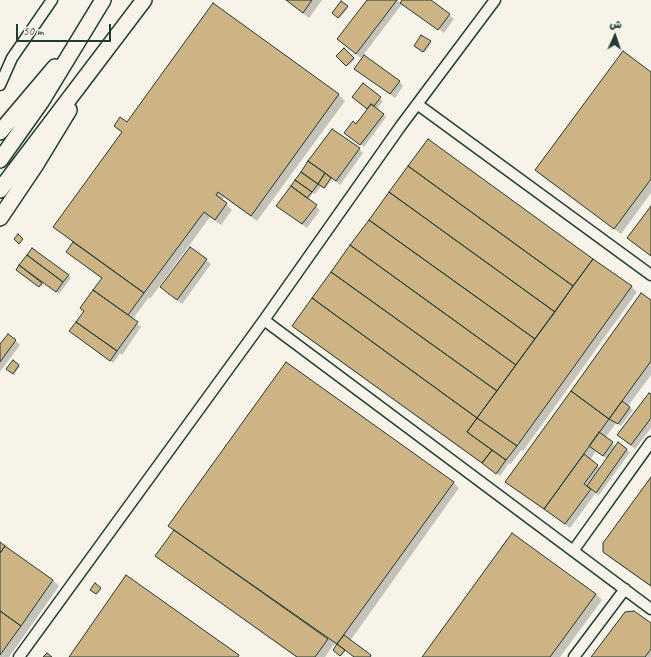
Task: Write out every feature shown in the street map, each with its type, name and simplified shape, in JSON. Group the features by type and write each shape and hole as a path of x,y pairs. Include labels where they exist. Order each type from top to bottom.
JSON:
{"main road":[{"path":"0,160 41,102 103,0"},
{"path":"0,190 144,0"},
{"path":"0,132 33,92 77,45"},
{"path":"0,218 59,129 90,71"}],"street":[{"path":"0,85 12,58 52,0"},
{"path":"19,657 264,320 417,104 495,0"},
{"path":"417,104 651,275"},
{"path":"264,320 651,609"},
{"path":"573,550 651,442"},
{"path":"574,657 625,589"}],"building":[{"path":"286,0 312,0 303,13"},
{"path":"367,0 397,0 356,54 337,39"},
{"path":"402,0 431,0 450,14 438,30 400,3"},
{"path":"341,1 348,6 338,18 332,13"},
{"path":"213,3 339,94 251,216 218,192 216,195 227,203 215,220 204,212 144,293 53,227 122,132 114,126 120,117 127,122"},
{"path":"421,35 431,41 423,52 414,46"},
{"path":"344,48 354,58 346,66 336,56"},
{"path":"623,51 651,72 651,179 614,229 535,170"},
{"path":"364,55 400,81 390,94 354,69"},
{"path":"363,83 381,97 374,106 371,104 367,109 352,97"},
{"path":"371,104 384,114 360,145 344,133 353,121 356,124"},
{"path":"332,129 360,148 336,181 308,161"},
{"path":"428,139 593,259 573,286 408,166"},
{"path":"308,161 325,173 318,184 301,172"},
{"path":"408,166 573,286 555,312 389,192"},
{"path":"301,172 318,184 312,192 295,180"},
{"path":"325,173 331,178 324,188 318,184"},
{"path":"295,180 312,192 307,198 291,186"},
{"path":"291,186 317,205 302,224 276,206"},
{"path":"389,192 555,312 535,339 369,220"},
{"path":"651,206 651,256 627,238"},
{"path":"369,220 535,339 516,365 350,245"},
{"path":"18,234 23,239 19,244 14,239"},
{"path":"73,242 144,293 128,315 93,290 102,278 66,252"},
{"path":"350,245 516,365 497,391 331,272"},
{"path":"190,247 207,259 177,300 160,287"},
{"path":"32,248 69,275 63,282 27,255"},
{"path":"27,255 63,282 56,292 19,265"},
{"path":"593,259 632,286 517,446 477,418"},
{"path":"19,265 42,283 39,287 16,270"},
{"path":"331,272 497,391 477,418 312,298"},
{"path":"93,290 138,322 117,351 76,322 84,311 80,308"},
{"path":"641,293 651,300 651,361 609,419 571,391"},
{"path":"312,298 477,418 467,432 492,450 482,463 292,326"},
{"path":"76,322 117,351 110,361 69,331"},
{"path":"8,334 16,340 0,362 0,344"},
{"path":"13,360 19,365 13,374 6,369"},
{"path":"286,362 454,482 337,644 168,526"},
{"path":"571,391 609,419 544,509 505,482"},
{"path":"649,393 651,394 651,418 631,445 617,435"},
{"path":"622,401 630,407 618,424 609,419"},
{"path":"477,418 517,446 506,460 467,432"},
{"path":"599,432 613,442 603,456 589,446"},
{"path":"618,442 627,449 596,493 587,486"},
{"path":"492,450 506,460 496,474 482,463"},
{"path":"584,454 598,465 584,484 591,489 565,524 544,509"},
{"path":"651,477 651,586 603,552 603,543"},
{"path":"174,530 328,639 315,657 297,657 155,556"},
{"path":"512,533 596,594 550,657 422,657"},
{"path":"0,542 5,546 0,553"},
{"path":"5,546 53,580 21,626 0,611 0,553"},
{"path":"126,575 239,655 238,657 69,657"},
{"path":"95,583 101,588 96,594 90,590"},
{"path":"0,611 21,626 0,655"},
{"path":"634,611 651,623 651,649 645,657 591,657 625,612"},
{"path":"344,635 371,655 370,657 354,657 337,644"},
{"path":"337,644 345,650 340,656 333,650"},
{"path":"47,653 52,657 43,657"}]}
